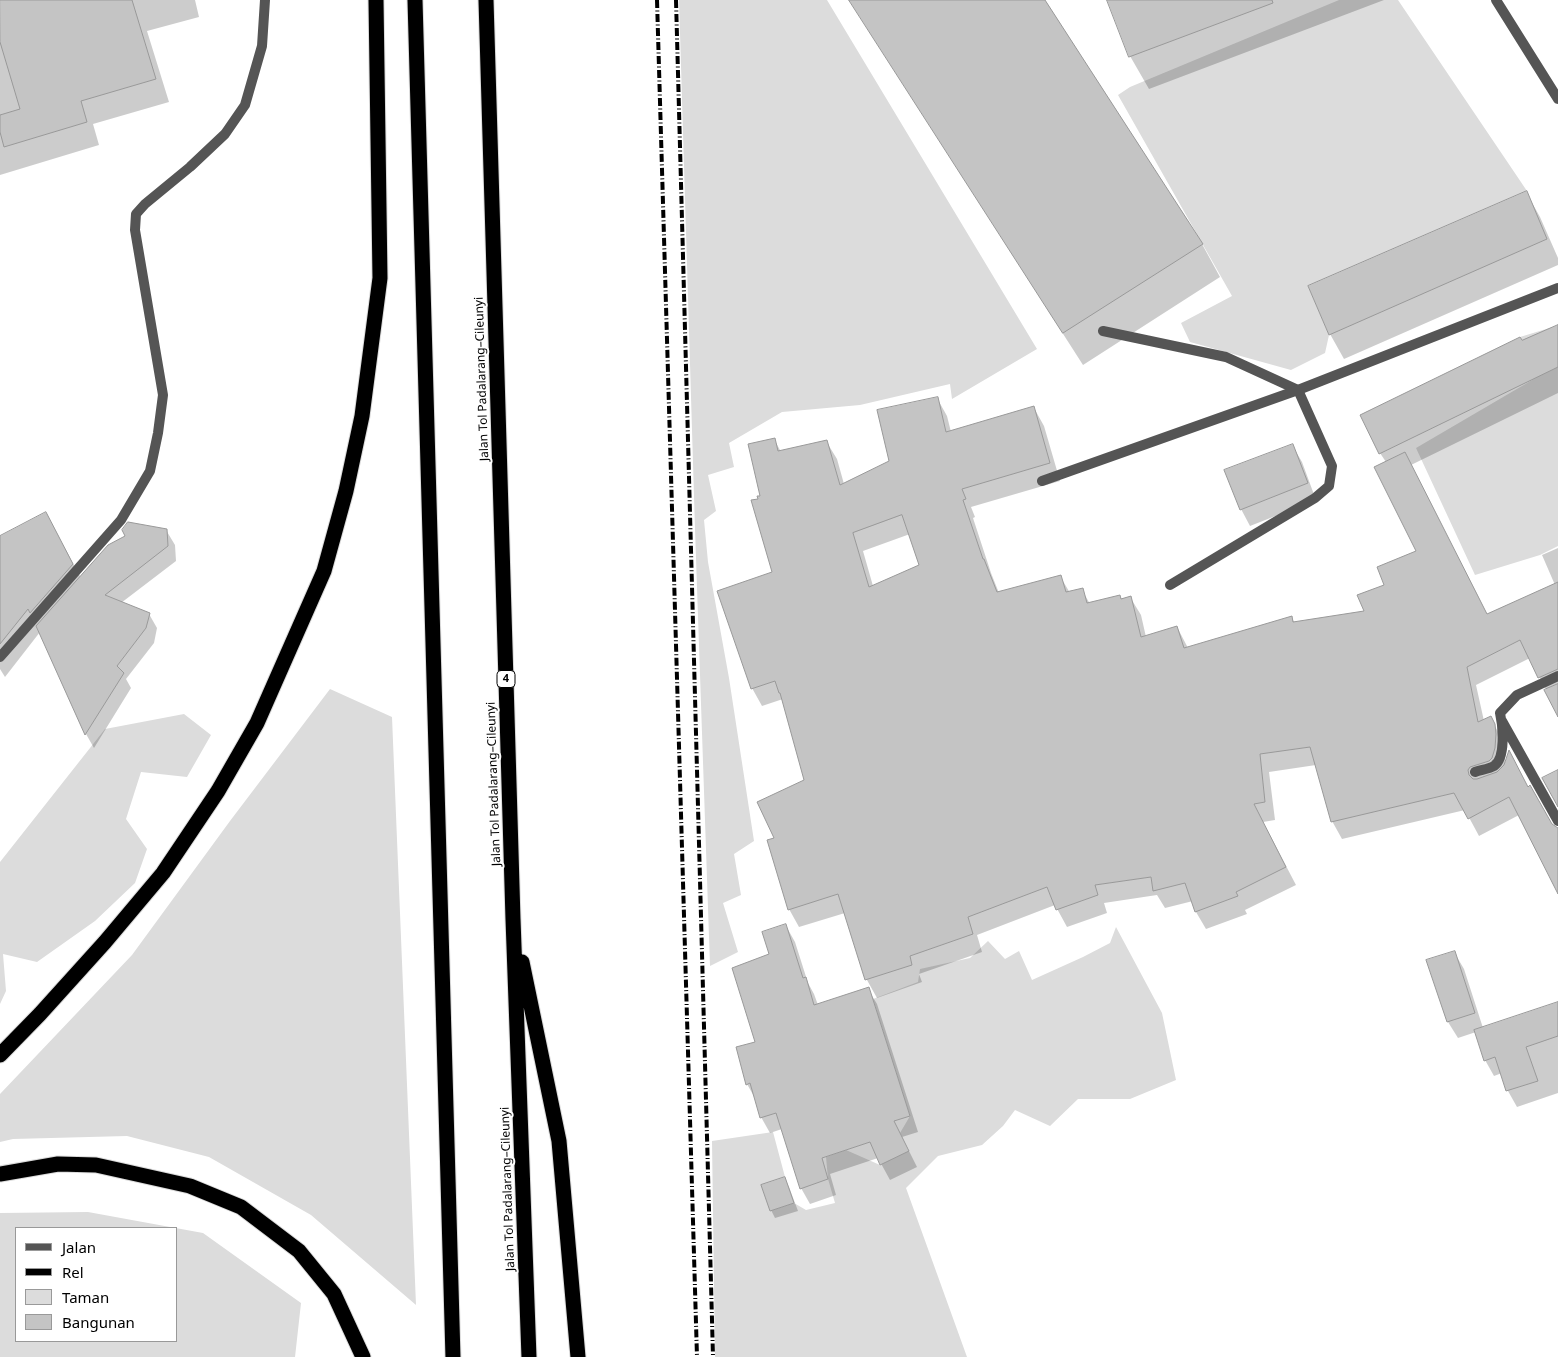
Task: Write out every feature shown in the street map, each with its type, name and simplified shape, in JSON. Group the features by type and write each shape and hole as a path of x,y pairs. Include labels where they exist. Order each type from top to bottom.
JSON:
{"highway":[{"path":"0,1055 98,950 163,873 218,791 257,723 324,570 346,491 362,416 380,278 376,0"},
{"path":"415,0 453,1357"},
{"name":"Jalan Tol Padalarang–Cileunyi","path":"486,0 513,919 529,1357"},
{"path":"513,919 559,1141 578,1357"},
{"path":"0,1174 58,1164 96,1165 190,1186 241,1207 299,1251 334,1294 363,1357"}],"street":[{"path":"0,657 122,520 150,471 163,395 135,230 136,214 225,134 245,105 262,46 265,0"},
{"path":"1496,0 1558,99"},
{"path":"1042,481 1298,390 1558,288"},
{"path":"1103,331 1226,357 1298,390 1332,466 1329,486 1315,498 1170,586"},
{"path":"1558,676 1517,695 1500,713 1502,720 1558,821"},
{"path":"1475,772 1494,766 1502,756 1502,720"}],"green space":[{"path":"679,0 827,0 1037,349 952,399 950,384 860,405 782,412 729,443 734,467 708,475 716,511 704,520 708,562 729,678 754,841 734,854 741,895 723,903 738,952 710,966 695,529"},
{"path":"1339,0 1398,0 1527,191 1308,286 1329,335 1325,353 1291,370 1190,342 1181,323 1232,296 1118,95 1130,87"},
{"path":"1556,326 1558,331 1558,546 1540,555 1475,575 1416,448 1539,376 1520,337"},
{"path":"330,689 392,717 416,1305 311,1215 209,1157 127,1136 13,1139 0,1142 0,1094 132,955"},
{"path":"184,714 211,735 187,777 141,772 126,819 147,849 135,883 95,921 37,962 3,954 6,991 0,1004 0,862 105,729"},
{"path":"1116,927 1162,1013 1176,1080 1130,1099 1078,1099 1050,1126 1015,1110 1003,1126 982,1145 938,1156 906,1188 967,1357 715,1357 712,1141 773,1132 785,1177 762,1185 770,1211 794,1203 806,1210 835,1203 828,1179 826,1157 846,1150 880,1165 909,1150 900,1133 910,1116 873,999 918,982 920,969 970,958 988,941 1005,959 1019,951 1032,980 1110,943"},
{"path":"88,1212 170,1227 15,1227 15,1342 178,1342 178,1228 203,1233 301,1303 295,1357 0,1357 0,1213"}],"building":[{"path":"0,0 132,0 156,79 81,101 87,122 4,147 0,132 0,115 20,109 0,42"},
{"path":"849,0 1045,0 1203,244 1063,333"},
{"path":"1107,0 1272,0 1273,3 1129,57"},
{"path":"1527,191 1547,239 1329,335 1308,286"},
{"path":"1558,325 1558,367 1379,454 1360,415 1520,337 1522,340"},
{"path":"938,397 946,432 1034,406 1050,463 962,489 966,499 963,500 983,559 997,592 1061,575 1066,592 1083,588 1087,603 1120,595 1121,599 1131,596 1141,637 1177,626 1184,648 1292,616 1293,622 1364,611 1357,595 1384,585 1377,567 1416,551 1374,467 1405,452 1487,614 1558,582 1558,669 1538,678 1520,640 1467,667 1478,722 1491,716 1495,724 1496,734 1492,758 1489,761 1470,767 1468,770 1469,775 1473,779 1477,779 1497,772 1504,765 1509,750 1528,787 1530,785 1552,824 1558,828 1558,894 1509,797 1468,819 1454,793 1331,822 1310,747 1260,754 1265,802 1254,804 1286,867 1236,892 1238,896 1195,912 1185,883 1153,891 1151,877 1095,885 1098,895 1056,910 1047,887 968,917 973,934 910,956 912,965 865,980 838,894 788,910 767,840 774,838 757,802 804,780 775,681 751,689 717,591 772,572 751,500 758,499 757,496 760,496 748,444 775,438 778,451 827,440 840,485 889,461 877,410","holes":["902,515 919,565 869,587 853,533"]},
{"path":"1293,444 1308,483 1240,510 1224,470"},
{"path":"46,512 73,564 30,613 28,609 0,644 0,536"},
{"path":"128,522 167,529 168,546 105,595 150,613 146,628 117,666 124,673 85,735 36,626 108,545 125,536 122,530"},
{"path":"1558,684 1558,717 1544,690"},
{"path":"1558,770 1558,807 1542,778"},
{"path":"786,924 803,978 806,977 814,1005 869,987 910,1116 894,1121 909,1151 880,1165 870,1142 822,1158 828,1179 800,1189 776,1113 760,1118 750,1083 746,1085 736,1047 755,1042 732,968 769,954 762,932"},
{"path":"1455,951 1475,1013 1447,1022 1426,960"},
{"path":"1558,1002 1558,1036 1526,1047 1538,1081 1506,1091 1495,1057 1484,1061 1474,1030"},
{"path":"785,1177 794,1203 770,1211 761,1185"}],"railway":[{"path":"657,0 697,1357"},
{"path":"676,0 713,1357"}]}
